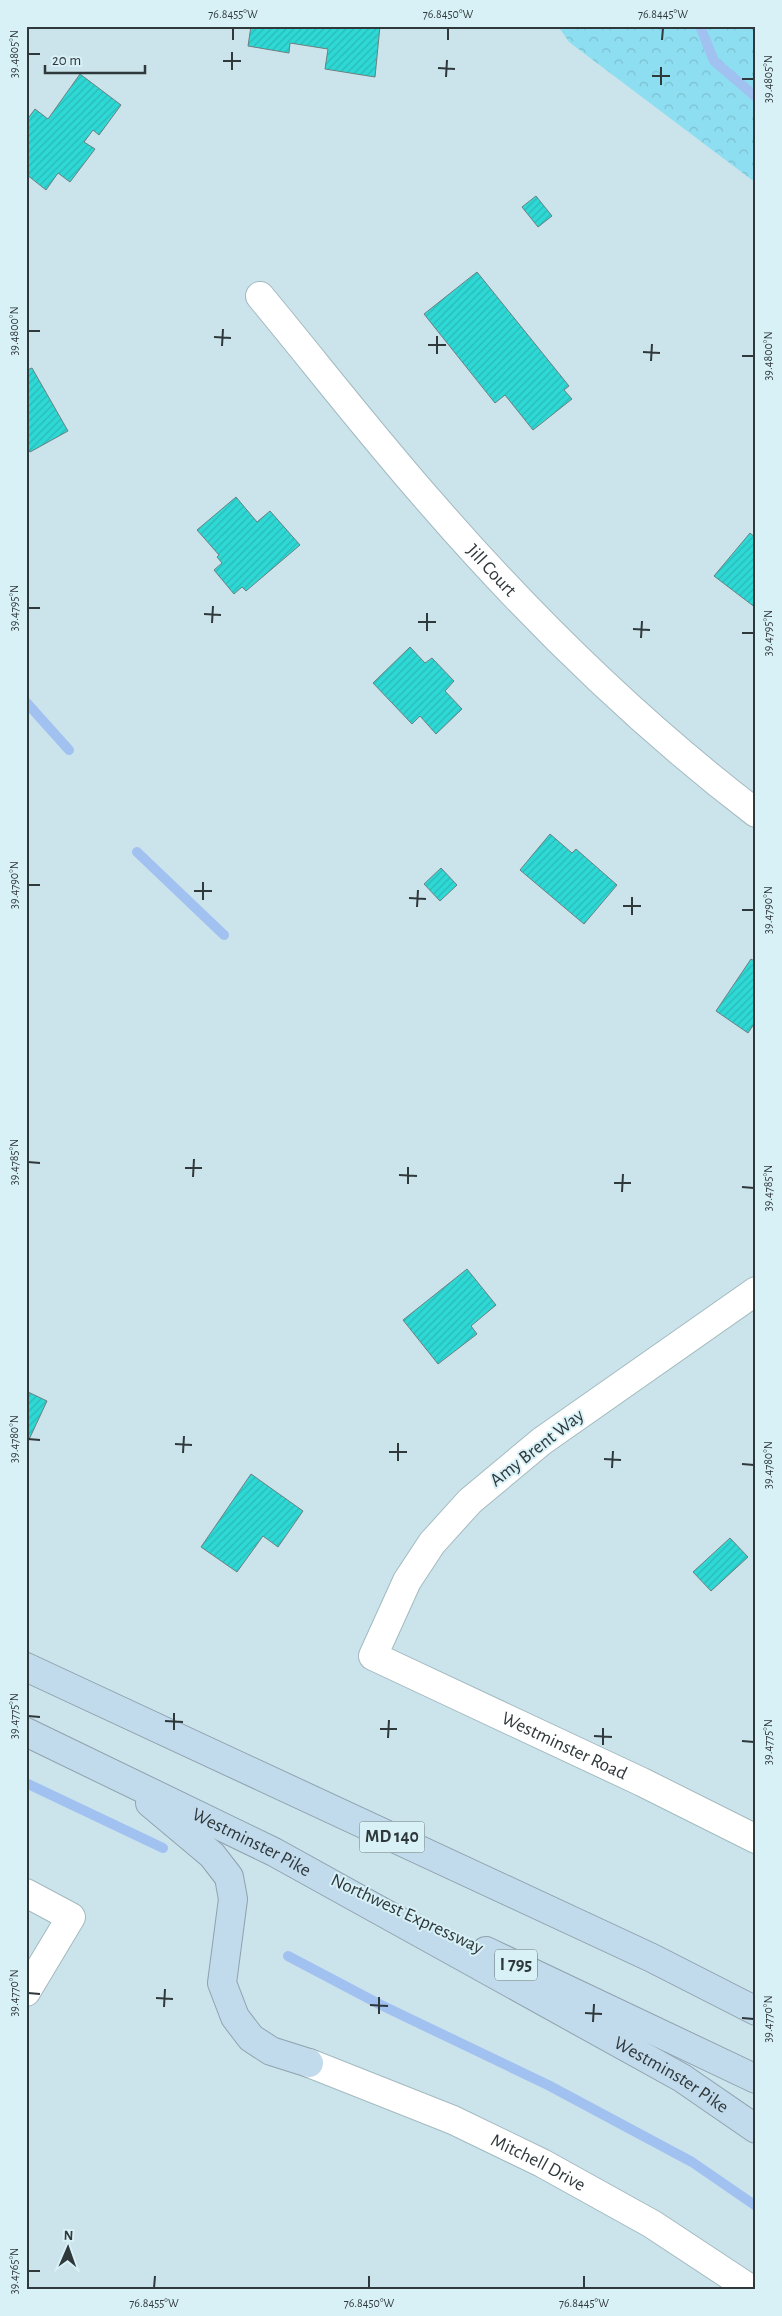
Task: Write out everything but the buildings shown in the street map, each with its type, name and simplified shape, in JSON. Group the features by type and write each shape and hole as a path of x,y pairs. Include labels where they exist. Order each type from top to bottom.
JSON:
{"highway":[{"name":"MD 140","path":"26,1667 652,1958 756,2011"},
{"name":"Westminster Pike","path":"26,1732 274,1852 682,2078 756,2129"},
{"path":"118,1776 212,1855 229,1877 233,1899 222,1982 228,2000 236,2017 251,2038 271,2051 309,2063"},
{"name":"Northwest Expressway","path":"274,1852 618,2012 756,2079"}],"street":[{"name":"Jill Court","path":"260,296 430,502 510,590 599,679 702,772 756,813"},
{"name":"Amy Brent Way","path":"374,1656 407,1581 432,1543 470,1501 542,1441 756,1291"},
{"name":"Westminster Road","path":"374,1656 633,1778 756,1839"},
{"path":"26,1893 71,1917 26,1992"},
{"name":"Mitchell Drive","path":"309,2063 454,2120 542,2163 652,2224 752,2290"}],"green space":[{"path":"558,26 756,26 756,183 569,42"}],"waterway":[{"path":"700,26 714,61 756,97"},
{"path":"26,702 69,750"},
{"path":"137,852 224,935"},
{"path":"26,1783 163,1848"},
{"path":"288,1956 381,2005 548,2085 692,2162 756,2206"}]}
